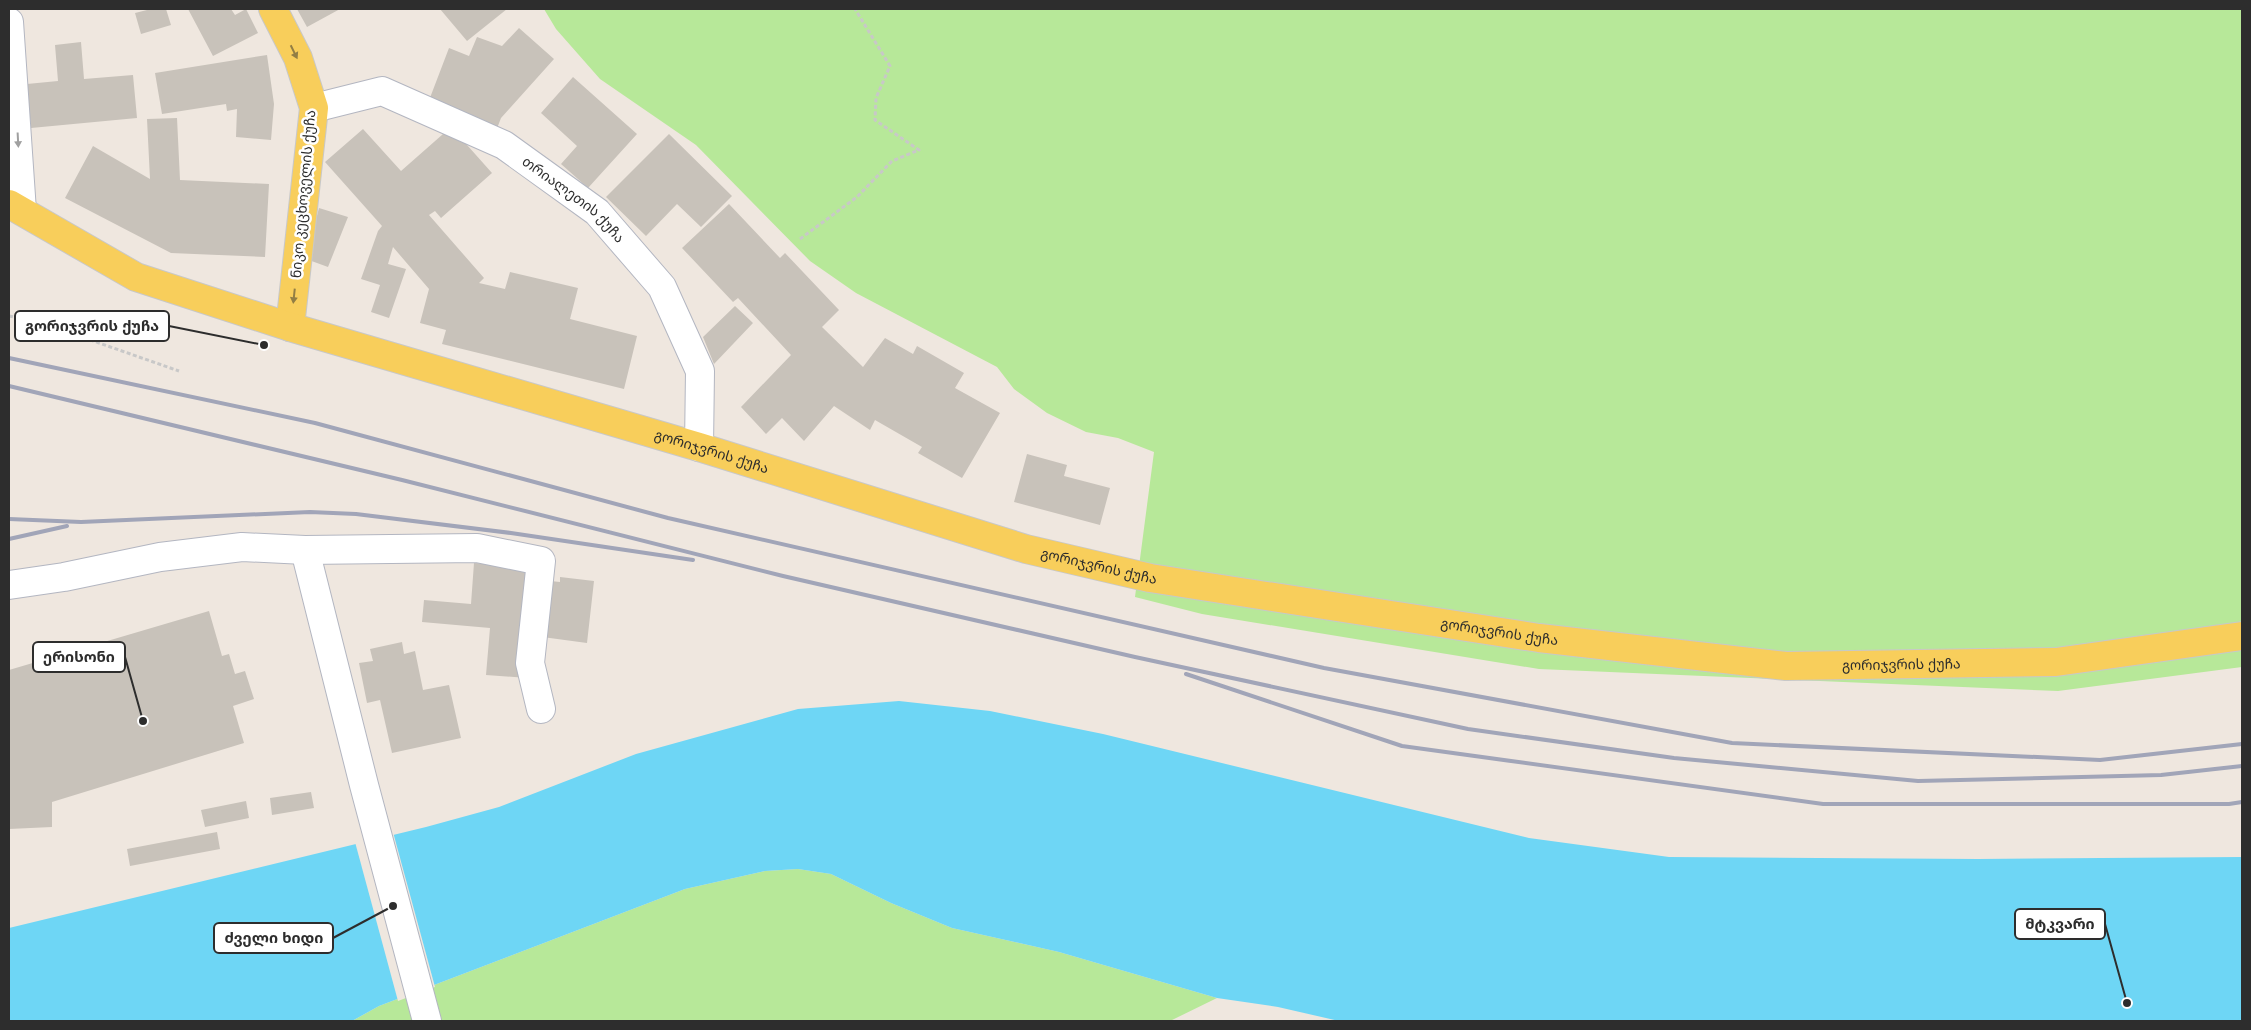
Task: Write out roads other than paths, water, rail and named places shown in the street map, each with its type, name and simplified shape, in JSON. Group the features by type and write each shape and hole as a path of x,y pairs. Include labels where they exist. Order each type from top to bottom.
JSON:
{"main road":[{"name":"ნიკო კეცხოველის ქუჩა","path":"273,9 298,58 314,108 290,327"},
{"name":"გორიჯვრის ქუჩა","path":"16,207 136,277 290,327 698,447 1026,549 1150,578 1539,638 1786,666 2056,662 2242,636"}],"street":[{"path":"9,22 16,207"},
{"name":"თრიალეთის ქუჩა","path":"314,108 382,92 504,145 597,212 662,287 700,371 698,447"},
{"path":"9,585 64,577 160,557 242,547 305,550 477,548 541,561 530,662 541,708"},
{"path":"305,550 364,785 427,1021"}],"water":[{"path":"899,701 990,711 1103,734 1529,838 1669,857 1978,859 2242,857 2242,1021 1339,1021 1278,1007 1217,998 1059,952 952,928 891,903 831,874 798,869 765,871 685,889 379,1006 352,1021 9,1021 9,928 426,827 499,807 636,754 798,709"}],"railway":[{"path":"9,358 315,423 668,518 1324,668 1732,743 2100,760 2242,744"},
{"path":"9,386 402,480 783,576 1135,657 1468,729 1674,758 1918,781 2161,775 2242,766"},
{"path":"9,519 81,522 310,512 356,514 511,533 693,560"},
{"path":"9,539 67,526"},
{"path":"1186,674 1402,746 1823,804 2229,804 2242,802"}],"place":[{"name":"გორიჯვრის ქუჩა","path":"264,345"},
{"name":"ერისონი","path":"143,721"},
{"name":"ძველი ხიდი","path":"393,906"},
{"name":"მტკვარი","path":"2127,1003"}]}
